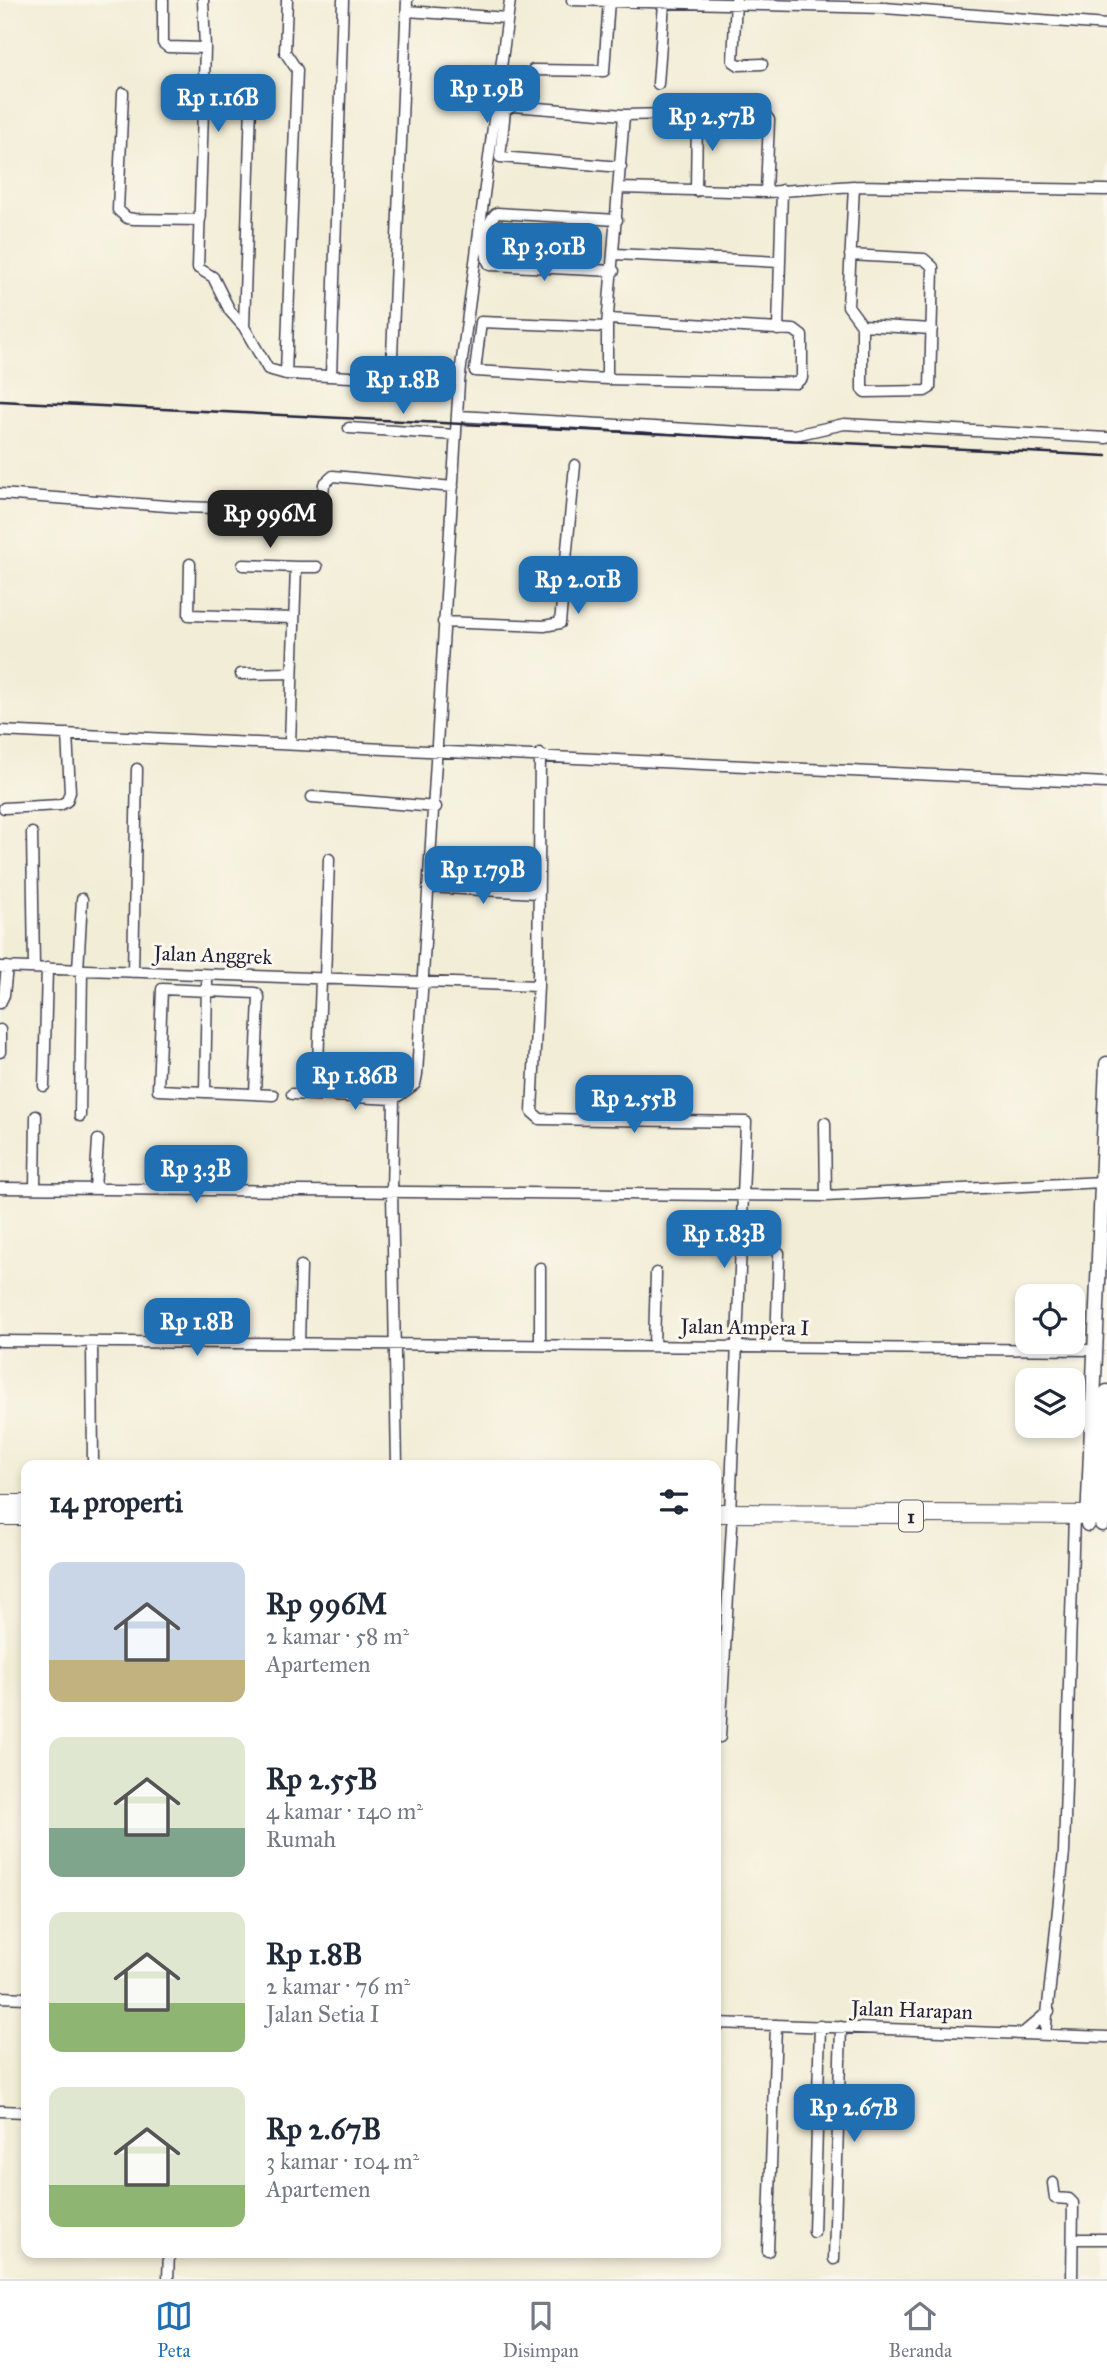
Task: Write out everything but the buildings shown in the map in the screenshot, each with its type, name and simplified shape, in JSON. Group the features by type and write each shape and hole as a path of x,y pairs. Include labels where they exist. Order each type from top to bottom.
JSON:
{"highway":[{"path":"0,1504 21,1504"},
{"path":"0,1516 21,1516"},
{"name":"1","path":"723,1519 1093,1519"}],"main road":[{"path":"1093,1519 1095,1350 1107,1064"},
{"path":"1093,1519 1107,1392"}],"street":[{"path":"163,0 163,43 168,47 205,48"},
{"path":"203,0 205,48 198,268 213,277 230,311 244,327 268,369 286,374 459,382"},
{"path":"286,374 297,71 285,52 287,0"},
{"path":"331,376 343,0"},
{"path":"292,1094 394,1098 415,1084 418,1074 428,887 436,807 443,622 459,382 510,0"},
{"path":"572,0 812,3 1107,25"},
{"path":"533,70 604,71 609,1"},
{"path":"736,2 733,61 739,65 762,64"},
{"path":"657,84 664,3"},
{"path":"391,380 407,6 508,18"},
{"path":"123,93 118,210 127,218 134,219 200,220"},
{"path":"244,327 251,104"},
{"path":"621,167 505,159 500,153 505,110 508,107 624,115 766,115 765,192"},
{"path":"607,379 608,323 624,115"},
{"path":"696,191 697,115"},
{"path":"620,187 765,192 853,186 1107,190"},
{"path":"850,255 930,262 933,267 930,388 925,391 865,392 860,384 862,326 848,306 850,255 853,186"},
{"path":"778,330 782,190"},
{"path":"614,271 490,265 486,259 490,220 497,213 617,220"},
{"path":"615,254 780,262"},
{"path":"484,321 778,330 794,330 802,336 802,378 796,383 477,373 474,368 479,324 484,321"},
{"path":"862,326 932,329"},
{"path":"458,416 796,435 844,424 1107,438"},
{"path":"349,428 455,435"},
{"path":"443,622 544,626 560,623 563,618 575,465"},
{"path":"0,494 181,507 316,511 322,507 324,484 333,477 453,486"},
{"path":"190,564 189,615 294,618"},
{"path":"243,565 317,567"},
{"path":"290,744 296,567"},
{"path":"241,674 291,673"},
{"path":"0,731 540,754 1107,783"},
{"path":"4,808 60,805 67,801 70,792 67,734"},
{"path":"540,754 535,1116 746,1122 745,1195 723,1519 721,1586"},
{"path":"133,972 137,769"},
{"path":"312,797 436,807"},
{"path":"32,833 34,968"},
{"path":"317,1095 329,859"},
{"path":"428,887 538,893"},
{"path":"80,1116 82,899"},
{"path":"0,1003 4,995 3,967"},
{"name":"Jalan Anggrek","path":"3,967 538,986"},
{"path":"44,1086 47,968"},
{"path":"205,1092 208,975"},
{"path":"255,1094 259,997 251,991 162,989 158,1086 161,1091 273,1095"},
{"path":"0,1030 0,1052"},
{"path":"394,1098 392,1192 397,1460"},
{"path":"35,1188 36,1116"},
{"path":"825,1123 826,1195"},
{"path":"95,1189 98,1140"},
{"path":"0,1188 826,1195 1102,1182"},
{"path":"776,1347 779,1253"},
{"path":"299,1343 301,1266"},
{"path":"540,1268 540,1345"},
{"path":"654,1346 656,1273"},
{"name":"Jalan Ampera I","path":"0,1341 1095,1350"},
{"path":"92,1342 93,1460"},
{"path":"1045,2034 1093,1519"},
{"path":"0,1997 21,1998"},
{"path":"1023,2034 1049,2011"},
{"name":"Jalan Harapan","path":"721,2023 1107,2036"},
{"path":"768,2251 776,2025"},
{"path":"814,2232 820,2026"},
{"path":"834,2259 841,2027"},
{"path":"0,2111 21,2112"},
{"path":"1053,2183 1055,2198 1069,2199 1073,2203 1072,2279"},
{"path":"1073,2239 1107,2239"},
{"path":"168,2279 169,2258"}],"railway":[{"path":"0,401 1107,456"}]}
